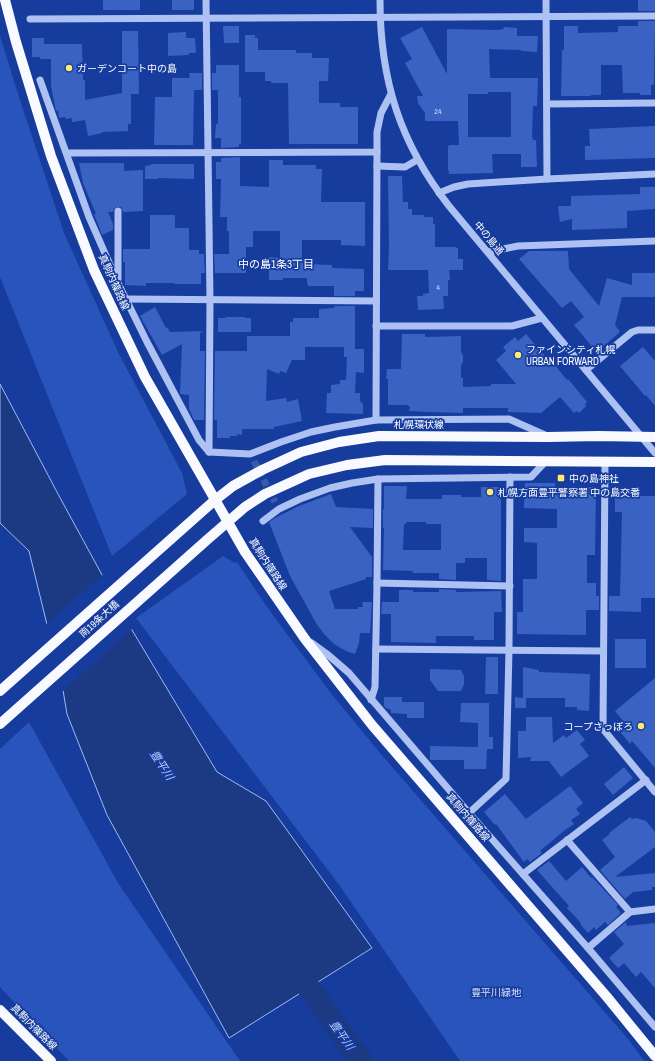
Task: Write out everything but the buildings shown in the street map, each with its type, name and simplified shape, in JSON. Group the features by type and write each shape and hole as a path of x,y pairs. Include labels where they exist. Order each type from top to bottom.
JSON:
{"main road":[{"name":"真駒内篠路線","path":"5,0 16,42 51,156 94,270 145,377 245,552 305,638 372,725 607,997 655,1056"},
{"name":"札幌環状線","path":"202,511 233,486 262,470 301,452 339,442 379,436 655,437"},
{"path":"227,522 245,507 265,494 309,474 347,465 385,460 655,462"},
{"name":"南19条大橋","path":"0,691 202,511"},
{"name":"南19条大橋","path":"0,724 227,522"},
{"name":"真駒内篠路線","path":"0,1010 50,1061"}],"street":[{"path":"206,0 210,300 208,452"},
{"name":"中の島通","path":"380,0 383,54 391,94 401,123 418,160 439,192 655,454"},
{"path":"546,0 547,179"},
{"path":"30,19 655,16"},
{"path":"40,80 89,217 118,283 147,342 199,440 208,452"},
{"path":"376,420 377,132 380,114 391,94"},
{"path":"547,104 655,103"},
{"path":"66,153 377,152"},
{"path":"377,166 405,167 418,160"},
{"path":"439,192 468,184 655,174"},
{"path":"118,211 118,283"},
{"path":"488,252 518,246 655,241"},
{"path":"126,299 376,300"},
{"path":"376,326 512,326 542,318"},
{"path":"586,370 632,332 638,330 655,330"},
{"path":"208,452 250,454 311,432 376,420 509,419 548,437"},
{"path":"250,454 254,461"},
{"path":"263,521 277,505 352,482 378,479 531,477 546,461"},
{"path":"605,462 603,729 655,792"},
{"path":"468,813 506,779 510,586 510,477"},
{"path":"371,700 375,687 378,479"},
{"path":"377,583 510,586"},
{"path":"305,638 327,654 349,674 468,813 654,1025"},
{"path":"376,650 603,651"},
{"path":"523,874 646,780"},
{"path":"567,840 630,912"},
{"path":"588,948 630,912 655,909"}],"green space":[{"path":"0,36 64,233 119,354 182,473 187,494 112,556 0,277"},
{"name":"豊平川緑地","path":"223,556 235,563 237,562 267,607 330,692 380,753 629,1040 644,1061 460,1061 340,886 136,618"},
{"path":"29,722 118,883 240,1061 69,1061 0,987 0,749"}],"water":[{"path":"0,384 132,630 217,772 266,801 372,948 229,1038 107,815 67,714 63,690 29,551 0,523"}],"pier":[{"path":"104,574 133,628 62,692 45,625"}],"waterway":[{"name":"豊平川","path":"291,963 361,1061"}],"tunnel":[{"path":"254,461 275,502"}],"place":[{"name":"ガーデンコート中の島","path":"69,68"},
{"name":"ファインシティ札幌 URBAN FORWARD","path":"518,355"},
{"name":"中の島神社","path":"561,478"},
{"name":"札幌方面豊平警察署 中の島交番","path":"490,492"},
{"name":"コープさっぽろ","path":"641,726"}],"district":[{"name":"中の島1条3丁目","path":"276,264"}]}
